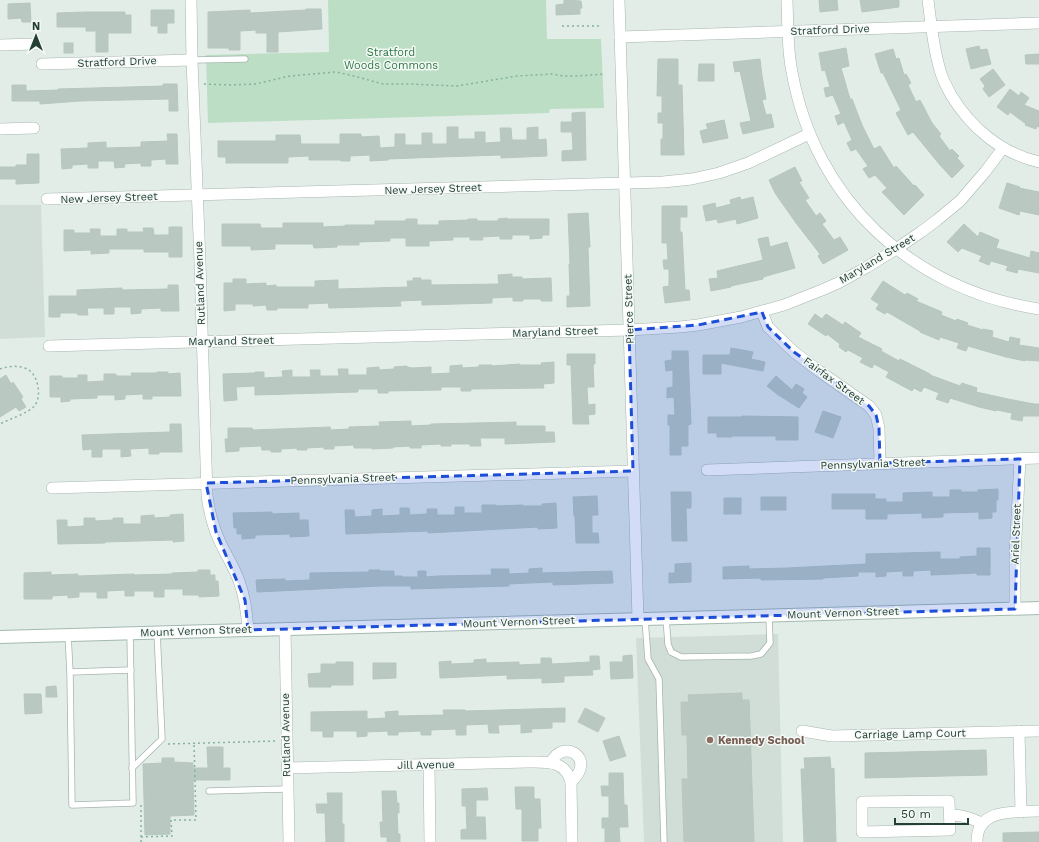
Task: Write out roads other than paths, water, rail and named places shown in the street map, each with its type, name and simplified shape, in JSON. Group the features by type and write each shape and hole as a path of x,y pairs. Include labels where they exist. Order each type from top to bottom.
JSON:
{"street":[{"name":"Rutland Avenue","path":"191,0 206,495 220,543 231,562 245,600 248,630"},
{"name":"Pierce Street","path":"619,0 633,471 636,543 642,618"},
{"path":"787,0 789,48 792,73 800,105 809,134 840,191 882,237 922,267 959,287 982,296 1002,302 1039,309"},
{"path":"928,0 935,53 945,84 954,99 978,129 994,142 1003,148 1030,160 1039,162"},
{"name":"Stratford Drive","path":"620,37 1039,23"},
{"path":"0,45 36,44"},
{"name":"Stratford Drive","path":"42,64 192,60"},
{"path":"0,129 34,128"},
{"name":"New Jersey Street","path":"47,199 663,182 692,179 719,173 748,163 809,134"},
{"name":"Maryland Street","path":"49,346 629,330 698,325 741,317 762,312 806,297 867,267 896,249 921,232 960,201 1003,148"},
{"name":"Fairfax Street","path":"762,312 768,327 794,352 818,371 868,406 876,415 879,428 880,463"},
{"name":"Ariel Street","path":"1016,608 1015,556 1020,458"},
{"name":"Pennsylvania Street","path":"707,470 1039,458"},
{"name":"Pennsylvania Street","path":"52,488 633,471"},
{"name":"Mount Vernon Street","path":"0,637 1039,608"},
{"name":"Rutland Avenue","path":"284,629 289,842"},
{"name":"Carriage Lamp Court","path":"802,731 832,736 1039,731"},
{"path":"1019,731 1020,812"},
{"path":"551,763 555,755 567,751 577,755 580,760 580,771 577,777 571,782 572,842"},
{"name":"Jill Avenue","path":"287,768 528,762 551,763 564,769 571,782"},
{"path":"429,765 430,842"},
{"path":"949,801 950,815 950,830 862,832 862,802 949,801"},
{"path":"977,842 978,829 982,823 993,816 1004,813 1039,811"},
{"path":"950,815 961,815 982,823"}],"lane":[{"path":"192,60 245,59"},
{"path":"666,618 668,644 671,652 681,657 751,656 761,654 770,643 769,615"},
{"path":"642,618 648,659 659,680 664,842"},
{"path":"132,768 162,739 157,632"},
{"path":"68,635 72,805 133,803 130,633"},
{"path":"70,672 131,670"},
{"path":"209,790 287,789"}],"place":[{"name":"Kennedy School","path":"710,740"}],"park label":[{"name":"Stratford Woods Commons","path":"391,58"}]}
